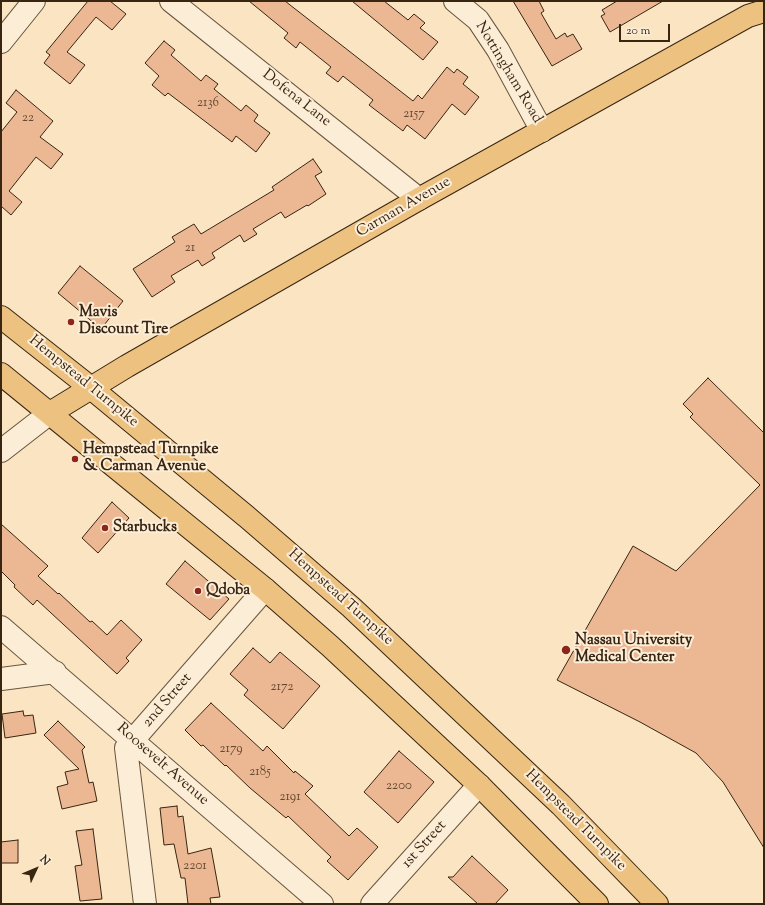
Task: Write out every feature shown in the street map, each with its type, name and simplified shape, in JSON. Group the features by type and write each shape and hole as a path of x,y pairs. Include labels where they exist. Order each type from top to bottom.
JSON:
{"main road":[{"name":"Carman Avenue","path":"50,413 419,198 748,16 764,11"},
{"name":"Hempstead Turnpike","path":"1,317 91,388 287,550 351,607 561,805 657,904"},
{"path":"1,374 265,589 330,646 479,785 597,904"}],"street":[{"path":"1,42 34,1"},
{"name":"Dofena Lane","path":"171,1 419,198"},
{"name":"Nottingham Road","path":"455,1 478,20 498,50 542,131"},
{"path":"1,451 50,413"},
{"name":"2nd Street","path":"145,904 126,748 265,589"},
{"name":"Roosevelt Avenue","path":"1,627 134,740 322,904"},
{"path":"1,679 55,672"},
{"name":"1st Street","path":"372,904 479,785"}],"building":[{"path":"88,1 110,1 126,14 112,30 96,17 67,52 85,65 70,84 44,63 50,55 46,52"},
{"path":"249,1 285,1 413,101 418,95 422,99 447,67 454,73 457,69 468,77 463,84 479,97 465,115 452,104 425,139 407,125 403,131 369,105 373,100 343,76 338,82 326,73 331,67 300,42 296,48 284,38 288,33"},
{"path":"352,1 384,1 408,20 414,14 425,23 420,28 438,42 423,60"},
{"path":"513,1 539,1 544,11 541,13 556,39 565,33 567,37 573,34 582,49 552,66"},
{"path":"617,1 663,1 610,32 601,16 605,14 602,10"},
{"path":"164,41 175,50 171,55 201,81 206,75 218,84 214,89 241,111 246,105 258,115 254,121 270,133 256,152 236,136 232,142 168,93 165,96 152,85 159,76 145,63"},
{"path":"16,90 53,121 40,137 63,154 51,169 36,157 9,191 22,202 11,215 1,206 1,132 17,112 6,103"},
{"path":"313,159 322,172 315,176 326,194 308,206 307,205 285,218 281,212 253,229 257,234 244,242 240,235 212,253 215,258 202,266 198,260 171,276 175,282 152,297 133,269 175,242 172,237 194,224 201,234 274,190 272,187"},
{"path":"80,266 123,301 101,329 58,293"},
{"path":"708,378 764,433 764,848 723,782 696,753 640,722 557,680 633,546 676,571 760,485 690,417 693,414 683,404"},
{"name":"Starbucks","path":"112,502 129,518 98,553 82,538"},
{"path":"1,524 48,566 38,576 90,622 92,621 107,635 121,620 142,640 126,658 129,661 117,674 37,600 33,605 14,587 15,585 1,571"},
{"name":"Qdoba","path":"185,561 229,599 210,620 166,584"},
{"path":"253,648 270,663 280,652 320,686 283,729 244,695 248,690 230,674"},
{"path":"211,703 263,751 267,746 294,773 295,771 313,786 305,794 349,836 357,828 378,847 348,880 327,861 331,857 288,816 286,818 250,788 203,745 201,746 185,730"},
{"path":"23,711 24,716 33,715 36,733 5,738 2,714"},
{"path":"58,721 85,747 82,750 89,783 93,782 97,801 62,809 57,787 68,784 65,772 79,769 44,735"},
{"path":"399,751 434,782 398,823 364,792"},
{"path":"177,806 178,817 183,816 188,854 211,848 220,897 210,898 211,904 188,904 185,878 181,878 174,844 164,845 160,808"},
{"path":"93,829 102,899 80,901 75,866 82,865 76,831"},
{"path":"18,840 18,863 1,863 1,842"},
{"path":"472,856 508,890 495,904 478,904 448,877 453,877"}],"place":[{"name":"Mavis Discount Tire","path":"71,322"},
{"name":"Hempstead Turnpike & Carman Avenue","path":"75,459"},
{"name":"Starbucks","path":"105,528"},
{"name":"Qdoba","path":"198,591"},
{"name":"Nassau University Medical Center","path":"566,650"}]}
